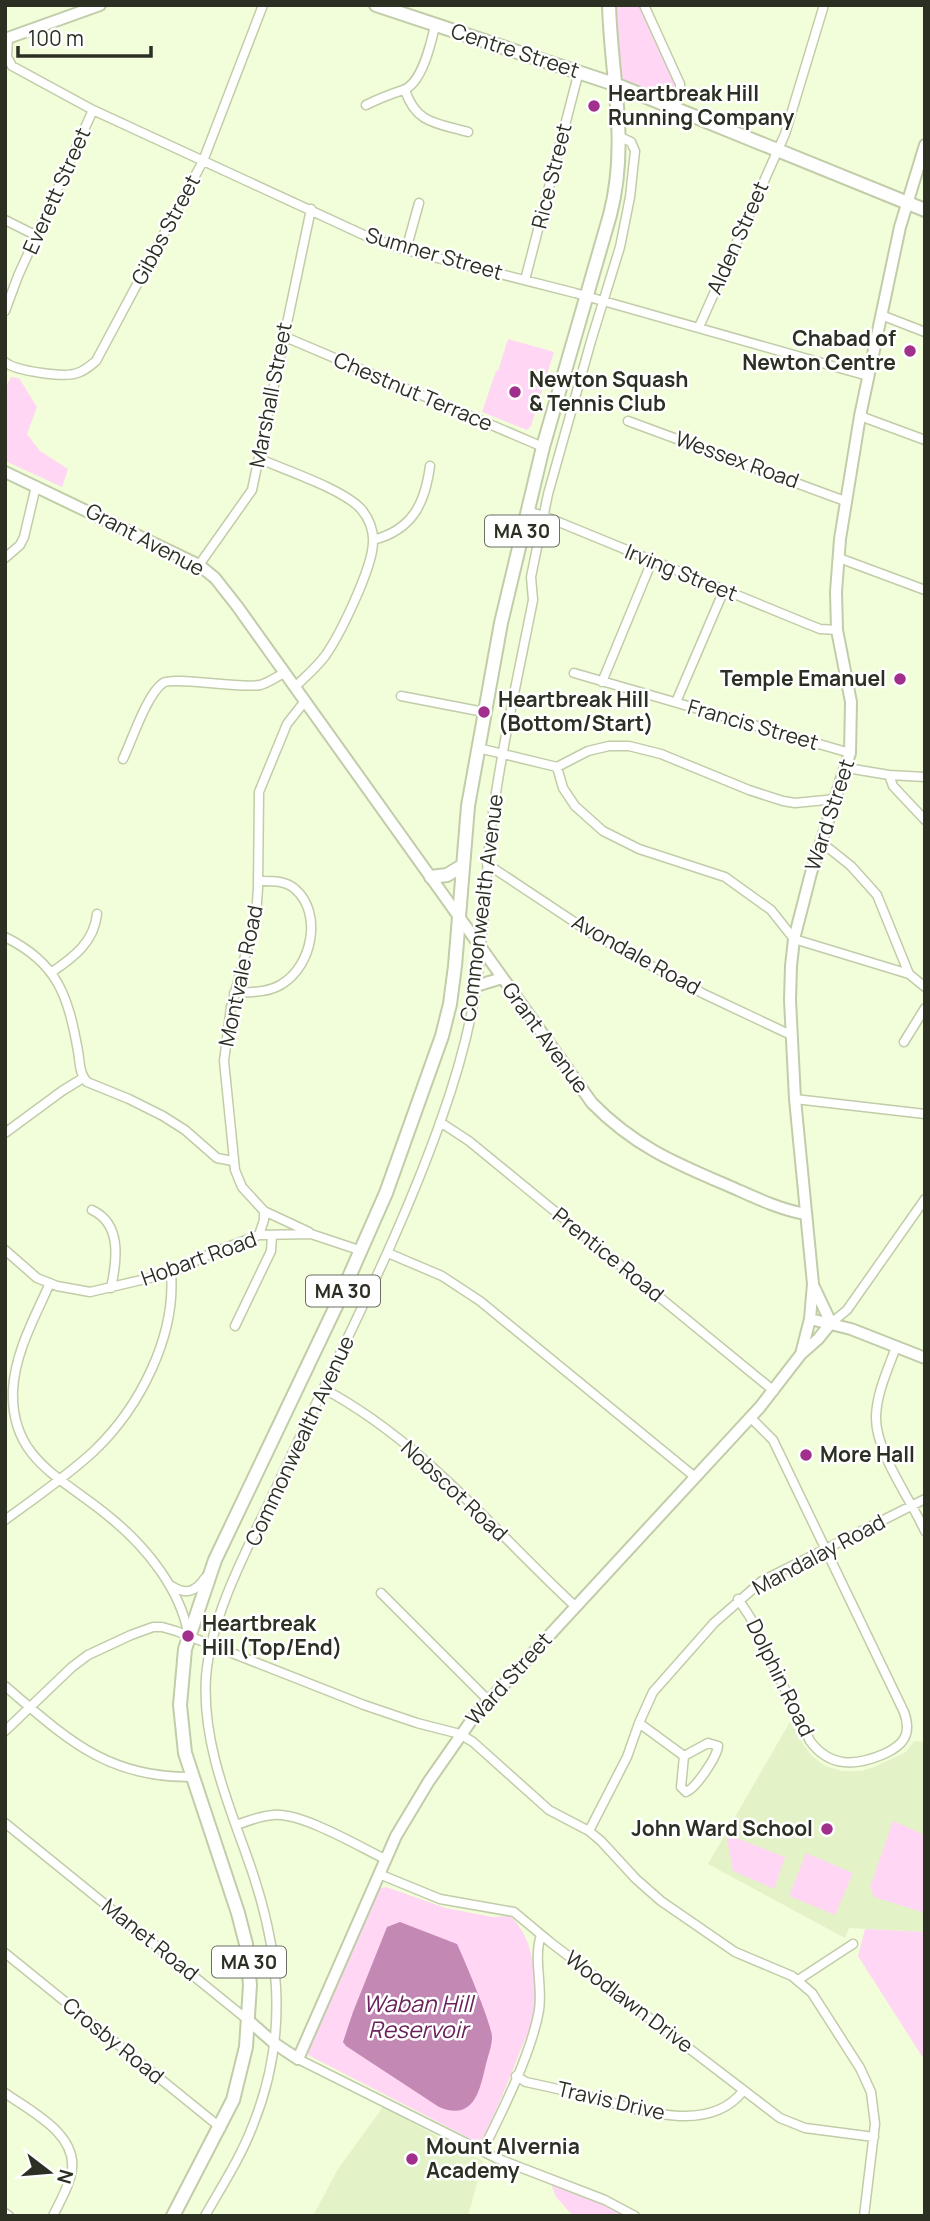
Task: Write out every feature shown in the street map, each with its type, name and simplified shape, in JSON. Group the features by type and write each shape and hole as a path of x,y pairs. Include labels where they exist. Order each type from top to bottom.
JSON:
{"main road":[{"name":"Centre Street","path":"376,5 399,9 435,26 579,71 676,107 925,210"},
{"name":"Commonwealth Avenue","path":"173,2216 221,2128 239,2082 249,2021 250,1970 233,1898 185,1753 180,1705 182,1663 188,1636 215,1560 362,1251 408,1136 442,1036 454,976 468,806 512,574 543,447 611,209 618,170 620,137 609,5"},
{"path":"431,877 449,875 462,866"}],"street":[{"path":"6,39 100,5"},
{"name":"Gibbs Street","path":"5,362 20,369 75,375 96,361 203,161 263,5"},
{"path":"644,5 680,84 676,107"},
{"name":"Alden Street","path":"699,327 785,134 824,5"},
{"path":"366,106 392,92 405,90 423,65 435,26"},
{"name":"Sumner Street","path":"6,39 7,57 12,66 93,110 366,236 406,250 586,296 868,376"},
{"name":"Rice Street","path":"525,280 579,71"},
{"path":"405,90 410,104 419,115 468,132"},
{"name":"Everett Street","path":"5,311 93,110"},
{"name":"Commonwealth Avenue","path":"205,2216 252,2128 266,2083 274,2043 276,1982 271,1936 257,1883 213,1751 206,1717 206,1682 211,1646 248,1549 388,1253 440,1122 463,1049 476,986 487,864 503,753 533,600 531,577 544,516 620,247 634,174 634,146 620,137"},
{"name":"Ward Street","path":"801,1354 810,1319 813,1284 791,1035 794,939 821,842 850,753 851,702 837,630 839,558 845,501 868,376 900,228 925,145"},
{"path":"406,250 419,203"},
{"name":"Marshall Street","path":"199,565 251,490 260,459 283,335 311,209"},
{"path":"5,220 37,236"},
{"path":"881,314 925,332"},
{"name":"Chestnut Terrace","path":"283,335 543,447"},
{"path":"860,416 925,440"},
{"name":"Wessex Road","path":"628,421 845,501"},
{"path":"260,459 355,503 366,517 373,540 369,562 339,631 323,658 295,687"},
{"path":"373,540 393,535 410,518 426,491 430,466"},
{"name":"Grant Avenue","path":"5,472 199,565 215,578 592,1103 629,1137 660,1156 778,1207 805,1214"},
{"path":"5,558 20,545 24,537 36,486"},
{"name":"Irving Street","path":"527,511 816,627 837,630"},
{"path":"839,558 925,590"},
{"path":"602,682 652,561"},
{"path":"512,574 531,577"},
{"path":"676,702 723,590"},
{"path":"123,758 154,692 163,682 173,680 203,684 258,685 284,673"},
{"name":"Francis Street","path":"574,673 850,753"},
{"path":"401,696 484,712"},
{"name":"Montvale Road","path":"305,701 287,724 261,784 258,807 256,916 234,993 224,1061 233,1161 240,1183 264,1211 311,1234"},
{"path":"556,767 597,748 629,746 650,750 783,801 796,803 836,799"},
{"path":"478,748 556,767"},
{"path":"556,767 563,788 575,806 603,831 639,849 725,877 771,909 794,939 909,974 925,987"},
{"path":"847,768 889,775 925,777"},
{"path":"889,775 893,786 925,820"},
{"path":"821,842 851,866 877,895 909,974"},
{"name":"Avondale Road","path":"487,864 594,934 704,994 791,1035"},
{"path":"234,993 269,990 281,985 293,975 308,951 309,910 300,895 294,888 283,883 258,881"},
{"path":"52,972 89,940 95,930 97,915"},
{"path":"5,937 36,954 52,972 66,1001 83,1078 92,1085 163,1116 185,1130 217,1158 233,1161"},
{"path":"476,986 502,978"},
{"path":"904,1042 925,1008"},
{"path":"5,1133 83,1078"},
{"path":"795,1099 925,1114"},
{"name":"Prentice Road","path":"440,1122 468,1141 774,1391"},
{"path":"831,1323 847,1310 925,1199"},
{"path":"92,1210 107,1219 113,1234 115,1271 111,1288"},
{"path":"259,1235 264,1211"},
{"name":"Hobart Road","path":"5,1250 30,1273 50,1283 90,1292 171,1273 259,1235 311,1234 362,1251"},
{"path":"236,1326 271,1251 272,1235"},
{"path":"388,1253 442,1276 480,1301 695,1477"},
{"path":"5,1520 95,1450 129,1408 155,1359 170,1312 173,1292 171,1273"},
{"path":"50,1283 19,1357 13,1387 18,1428 34,1458 113,1520 139,1545 183,1611 188,1636"},
{"name":"Ward Street","path":"298,2059 385,1859 408,1813 460,1734 488,1700 751,1418 801,1354 831,1323 813,1284"},
{"path":"810,1319 831,1323 925,1358"},
{"path":"896,1347 879,1398 877,1424 890,1463 925,1531"},
{"name":"Nobscot Road","path":"324,1389 357,1409 433,1467 575,1606"},
{"path":"751,1418 772,1440 825,1548"},
{"name":"Mandalay Road","path":"589,1831 627,1757 639,1723 658,1685 738,1599 762,1581 914,1507 925,1499"},
{"name":"Dolphin Road","path":"738,1599 750,1617 810,1741 820,1752 838,1762 857,1763 890,1751 901,1744 908,1731 904,1712 825,1548"},
{"path":"166,1582 181,1591 194,1590 201,1584 215,1560"},
{"path":"381,1593 488,1700"},
{"path":"5,1731 88,1655 131,1635 159,1627 364,1705 416,1723 460,1734 473,1742 549,1810 589,1831 661,1901 735,1952 798,1980 819,2003 864,2077 875,2109 864,2216"},
{"path":"5,1686 66,1738 94,1756 129,1770 192,1777"},
{"path":"639,1723 684,1756"},
{"path":"708,1743 718,1746 716,1755 695,1786 686,1792 681,1787 684,1756 708,1743"},
{"path":"236,1825 275,1814 288,1816 306,1821 385,1859"},
{"name":"Manet Road","path":"5,1823 274,2043 298,2059 496,2158 605,2200 635,2216"},
{"name":"Woodlawn Drive","path":"379,1874 440,1899 514,1912 743,2091 792,2125 838,2134 874,2137"},
{"path":"483,2150 534,2031 539,2006 538,1945 541,1935"},
{"path":"798,1980 853,1944"},
{"name":"Crosby Road","path":"5,1954 221,2128"},
{"name":"Travis Drive","path":"516,2076 526,2082 640,2110 676,2115 718,2111 733,2103 743,2091"},
{"path":"5,2093 57,2131 70,2151 70,2177 53,2216"}],"shaded area":[{"path":"609,5 644,5 678,77 676,107 617,85"},
{"name":"Newton Squash & Tennis Club","path":"508,339 554,352 531,426 527,430 482,412"},
{"path":"11,377 19,378 37,407 27,434 40,451 68,469 62,487 5,461 4,405"},
{"name":"John Ward School","path":"791,1720 812,1756 825,1766 843,1771 861,1771 874,1767 906,1752 914,1741 925,1742 925,1932 849,1928 845,1938 708,1864"},
{"path":"893,1821 925,1835 925,1913 874,1897 870,1887"},
{"path":"726,1834 785,1857 774,1889 733,1871"},
{"path":"806,1853 853,1873 835,1915 789,1896"},
{"path":"386,1887 446,1908 492,1917 510,1916 525,1936 530,1949 535,1978 533,2018 503,2095 482,2139 475,2141 308,2055 309,2046 376,1892"},
{"path":"865,1929 925,1932 925,2061 858,1956"},
{"name":"Mount Alvernia Academy","path":"383,2107 483,2161 468,2216 313,2216 338,2169"},
{"path":"551,2184 620,2210 628,2216 573,2216 556,2197"}],"water":[{"name":"Waban Hill Reservoir","path":"400,1922 457,1944 488,2020 492,2040 481,2084 473,2101 460,2110 451,2111 439,2107 343,2042 387,1927"}],"place":[{"name":"Heartbreak Hill Running Company","path":"594,106"},
{"name":"Chabad of Newton Centre","path":"910,351"},
{"name":"Newton Squash & Tennis Club","path":"515,392"},
{"name":"Temple Emanuel","path":"900,679"},
{"name":"Heartbreak Hill (Bottom/Start)","path":"484,712"},
{"name":"More Hall","path":"806,1455"},
{"name":"Heartbreak Hill (Top/End)","path":"188,1636"},
{"name":"John Ward School","path":"827,1829"},
{"name":"Mount Alvernia Academy","path":"412,2159"}]}
